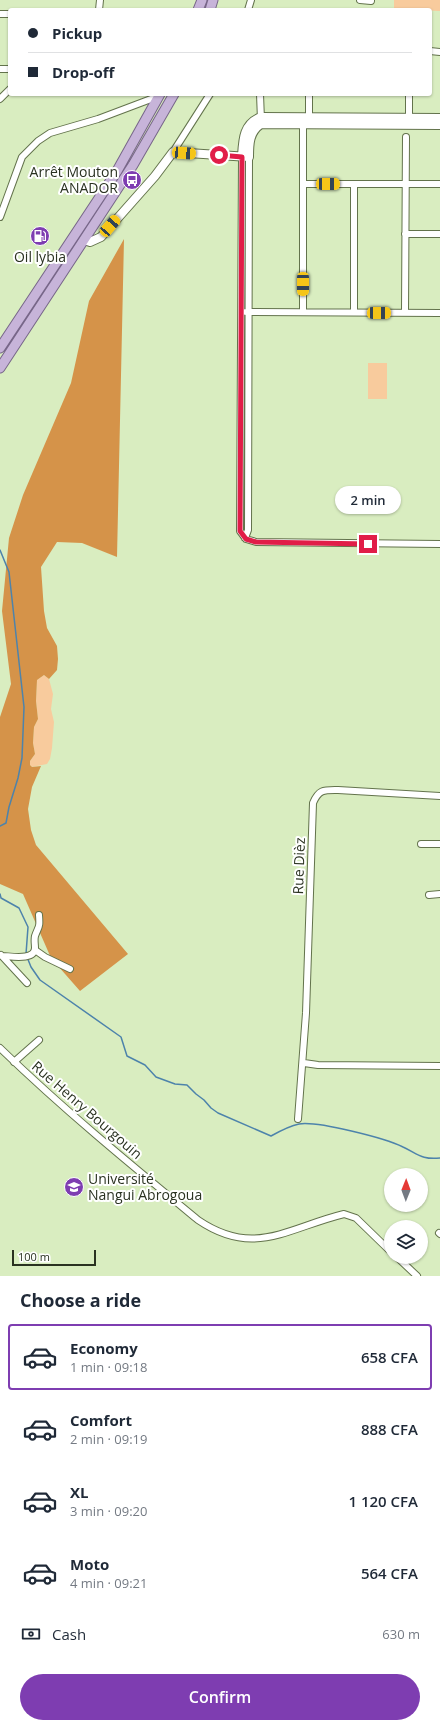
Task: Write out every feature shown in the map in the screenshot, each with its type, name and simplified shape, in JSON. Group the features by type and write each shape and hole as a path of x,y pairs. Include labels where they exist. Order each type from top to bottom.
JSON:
{"main road":[{"path":"0,348 117,171 159,96"},
{"path":"0,368 133,165 173,96"},
{"path":"306,121 409,117 440,118"},
{"path":"84,240 90,242 101,237 155,176 173,152 245,157 244,134 248,125 254,120 440,125"}],"street":[{"path":"360,0 371,1"},
{"path":"0,99 8,91"},
{"path":"0,216 22,157 38,141 50,133 98,119 157,96"},
{"path":"173,152 209,96"},
{"path":"260,96 261,120"},
{"path":"302,312 303,184 309,96"},
{"path":"409,96 409,117"},
{"path":"405,313 406,137"},
{"path":"245,157 240,312 240,531 249,541 256,542 440,544"},
{"path":"245,157 249,312 248,530 245,538"},
{"path":"303,184 440,184"},
{"path":"354,184 354,312"},
{"path":"405,234 440,234"},
{"path":"240,312 440,313"},
{"name":"Rue Dièz","path":"304,1063 313,803 317,794 324,790 338,790 440,796"},
{"path":"421,844 440,844"},
{"path":"429,895 440,894"},
{"path":"35,951 35,937 40,927 39,915"},
{"path":"1,955 26,958 35,951"},
{"path":"35,951 70,969"},
{"path":"1,955 26,983"},
{"path":"14,1062 39,1040"},
{"name":"Rue Henry Bourgouin","path":"0,1048 41,1088 165,1193 198,1220 215,1231 244,1239 263,1239 344,1214 356,1218 384,1245"},
{"path":"298,1119 304,1063 318,1065 440,1066"},
{"path":"404,1264 417,1276"}],"shaded area":[{"path":"394,0 440,0 440,11 432,11 432,8 394,8"},
{"path":"124,239 117,557 82,543 57,542 41,567 44,611 47,628 57,646 58,659 57,670 49,679 44,675 37,680 36,701 38,719 34,727 33,743 35,754 30,761 30,765 32,767 41,766 32,787 28,809 31,830 36,845 128,954 80,991 51,958 23,894 0,884 0,717 11,684 2,611 9,538 23,495 71,383 89,301"},
{"path":"368,363 387,363 387,399 368,399"},
{"path":"44,675 49,679 53,694 51,709 54,722 52,748 50,759 47,764 32,767 30,765 30,761 35,754 33,743 34,727 38,719 36,701 37,680"}],"waterway":[{"path":"0,550 9,572 24,707 22,758 18,778 9,807 6,823 0,826"},
{"path":"0,894 1,898 19,908 28,927 26,954"},
{"path":"27,957 31,967 40,980 121,1037 127,1056 145,1065 156,1077 175,1084 187,1085 218,1113 271,1136 288,1127 299,1124 321,1125 382,1139 424,1157 440,1158"}],"place":[{"name":"Arrêt Mouton ANADOR","path":"132,180"},
{"name":"Oil lybia","path":"40,236"},
{"name":"Université Nangui Abrogoua","path":"74,1187"}],"route":[{"path":"219,155 242,157 240,531 246,539 256,542 368,544"}]}
